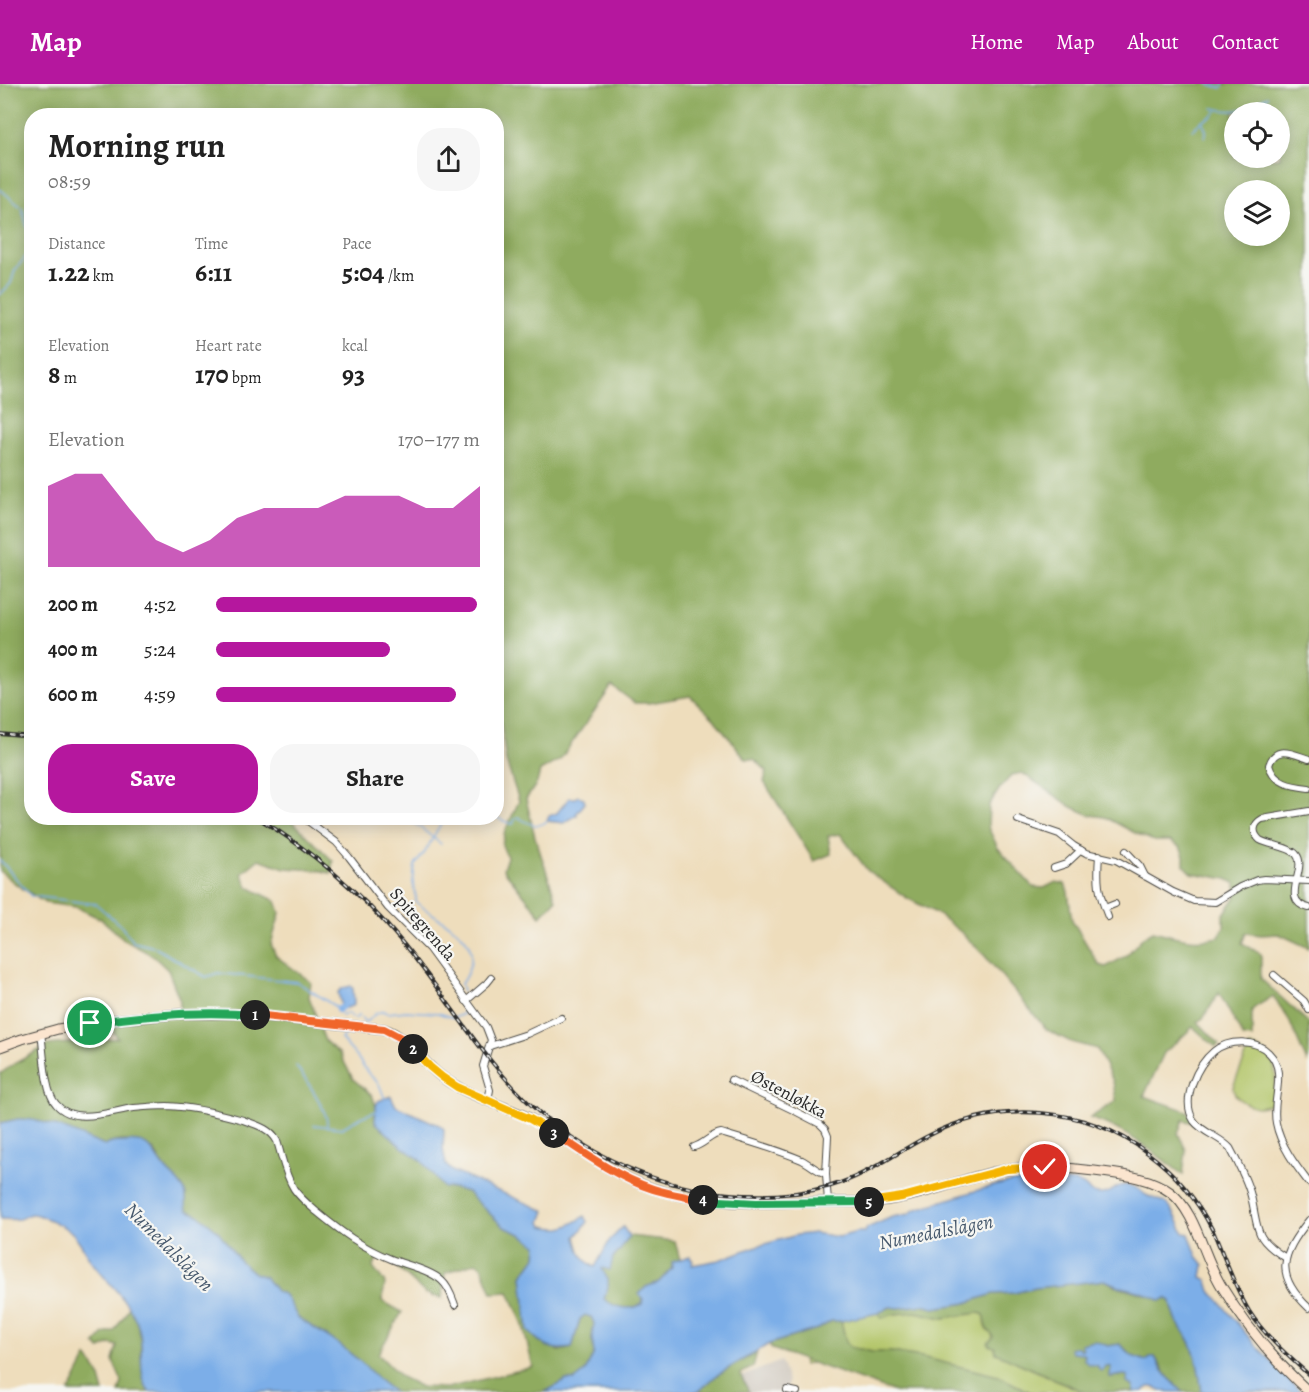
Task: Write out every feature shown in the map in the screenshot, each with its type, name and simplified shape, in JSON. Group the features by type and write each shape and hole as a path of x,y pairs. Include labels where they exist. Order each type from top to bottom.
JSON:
{"main road":[{"path":"0,1047 41,1033 112,1020 215,1013 256,1015 390,1031 401,1038 430,1067 457,1087 530,1119 623,1176 665,1192 701,1200 729,1203 869,1202 895,1199 992,1172 1027,1167 1054,1167 1119,1174 1153,1182 1172,1193 1180,1201 1221,1286 1262,1341 1288,1372 1309,1392"}],"street":[{"path":"1309,759 1284,752 1273,757 1269,765 1271,771 1282,783 1309,788"},
{"path":"1309,811 1264,818 1257,823 1255,829 1260,840 1296,855 1299,861 1296,900 1302,906 1309,908"},
{"path":"1018,820 1059,834 1086,853 1116,860 1186,899 1215,902 1257,880 1309,881"},
{"name":"Spitegrenda","path":"313,825 336,842 350,857 380,899 429,949 488,1032 491,1040 490,1046"},
{"path":"1054,868 1066,864 1081,850"},
{"path":"1126,851 1140,866 1145,877"},
{"path":"1099,855 1098,889 1108,917"},
{"path":"1105,908 1115,904"},
{"path":"1274,975 1304,1001 1309,1010"},
{"path":"466,1001 491,978"},
{"path":"488,1100 490,1090 483,1066 490,1046 527,1034 561,1018"},
{"path":"41,1033 49,1091 53,1101 61,1109 81,1116 142,1107 182,1107 217,1113 264,1128 274,1135 289,1179 306,1202 342,1233 362,1245 441,1279 455,1305"},
{"path":"1286,1258 1270,1248 1259,1233 1251,1195 1230,1148 1193,1119 1188,1104 1191,1086 1214,1051 1228,1044 1246,1042 1259,1046 1272,1055 1279,1074 1274,1112 1276,1126 1287,1150 1309,1183"},
{"name":"Østenløkka","path":"731,1080 823,1127 828,1136 826,1174 828,1202"},
{"path":"694,1147 705,1143 715,1134 721,1133 802,1160 826,1174"},
{"path":"1309,1220 1292,1243 1285,1268 1288,1284 1309,1308"},
{"path":"787,1390 797,1392"}],"shaded area":[{"path":"781,1361 788,1381 787,1390 743,1392 738,1378"}],"green space":[{"path":"0,84 1309,84 1309,948 1279,934 1246,933 1242,943 1261,954 1261,979 1309,1023 1309,1055 1307,1062 1288,1018 1273,996 1252,1010 1252,1038 1243,1037 1219,993 1204,1017 1198,1022 1219,1044 1216,1047 1193,1027 1164,1053 1144,1096 1187,1111 1193,1123 1183,1120 1178,1133 1186,1150 1183,1175 1128,1135 1090,1118 1116,1101 1113,1081 1097,1049 1071,1042 1047,1030 985,956 962,933 936,913 907,898 868,871 840,834 828,836 831,854 814,861 764,782 767,771 754,759 746,759 714,719 690,696 635,703 612,686 560,760 540,771 537,783 526,799 535,837 556,900 541,916 503,869 507,857 502,845 505,831 519,801 506,761 504,746 504,108 24,108 24,825 296,825 333,861 331,873 285,868 259,859 242,873 248,887 276,901 280,913 271,944 276,956 311,982 309,997 325,1041 340,1054 353,1079 372,1095 376,1106 375,1122 432,1172 454,1188 467,1192 504,1227 521,1234 537,1245 536,1257 522,1276 528,1331 559,1351 572,1348 580,1319 585,1315 591,1317 594,1323 592,1339 594,1353 585,1372 575,1380 566,1380 545,1392 394,1392 336,1342 298,1318 285,1295 276,1291 265,1277 254,1273 240,1261 218,1231 200,1216 187,1210 186,1194 150,1147 131,1141 110,1143 105,1146 74,1134 18,1119 0,1123 0,1074 14,1064 48,1045 118,1038 106,1022 179,1012 180,1001 168,970 152,955 126,941 101,919 76,907 45,903 0,871","holes":["1022,773 1072,807 1090,815 1105,817 1154,841 1170,841 1180,847 1184,856 1184,865 1192,873 1227,879 1236,884 1237,895 1224,914 1224,927 1219,937 1193,939 1153,931 1143,937 1126,956 1106,967 1099,965 1072,920 1065,884 1056,882 1044,888 1033,887 998,848 988,827 989,805 1012,775","377,1259 389,1260 425,1293 442,1298 445,1273 476,1262 482,1267 492,1293 509,1292 522,1322 533,1367 447,1388 421,1387 401,1377 378,1354 402,1312 382,1301 385,1283 373,1268"]},
{"path":"1250,1046 1264,1052 1273,1063 1276,1076 1272,1104 1258,1107 1249,1105 1235,1095 1233,1087"},
{"path":"629,1236 675,1241 680,1260 672,1262 672,1268 659,1282 646,1287 640,1294 643,1298 642,1304 632,1308 622,1308 604,1299 608,1287 602,1269 619,1252"},
{"path":"1105,1280 1114,1285 1171,1301 1176,1318 1193,1349 1202,1392 1183,1392 1168,1377 1155,1357 1146,1361 1132,1356 1120,1344 1108,1346 1095,1341 1081,1344 1083,1349 1077,1352 1085,1355 1093,1365 1111,1367 1110,1377 1128,1376 1130,1384 1134,1386 1134,1392 1084,1392 996,1353 995,1347 988,1343 993,1338 986,1328 983,1314 943,1318 916,1312 881,1318 878,1313 890,1307 923,1305 934,1308 966,1303 993,1294"},
{"path":"129,1307 140,1334 142,1370 149,1392 119,1392 122,1382 113,1361 117,1346 111,1344 100,1349 95,1344 104,1334 114,1331"},
{"path":"916,1312 943,1318 983,1314 986,1328 992,1333 996,1353 1084,1392 1030,1392 998,1376 921,1357 861,1349 804,1365 801,1351 845,1338 841,1321 878,1313 881,1318"},
{"path":"831,1321 841,1321 846,1342 850,1347 872,1352 891,1352 921,1357 998,1376 1030,1392 895,1392 772,1349 769,1344 820,1328"},
{"path":"757,1352 753,1367 740,1374 749,1392 698,1392 717,1375"},
{"path":"87,1357 99,1374 104,1392 69,1392"}],"water":[{"path":"578,796 584,798 585,803 577,815 564,823 547,821 549,816 557,813 569,798"},
{"path":"351,986 354,1005 343,1008 338,992"},
{"name":"Numedalslågen","path":"391,1096 396,1106 444,1129 443,1149 446,1165 452,1171 545,1211 541,1222 543,1226 565,1227 585,1216 588,1222 576,1237 584,1258 595,1267 610,1240 623,1227 629,1236 613,1257 610,1270 602,1269 608,1280 604,1299 623,1308 642,1304 643,1298 639,1294 646,1287 659,1282 672,1268 672,1262 690,1256 693,1260 692,1265 719,1260 797,1235 814,1233 839,1237 865,1232 867,1228 892,1217 909,1214 923,1207 1007,1183 1027,1180 1073,1182 1083,1185 1096,1194 1106,1193 1125,1185 1132,1186 1164,1202 1170,1208 1184,1233 1189,1234 1197,1256 1204,1265 1202,1278 1208,1281 1211,1291 1253,1342 1301,1392 1202,1392 1193,1349 1176,1318 1171,1301 1166,1298 1161,1301 1105,1280 993,1294 966,1303 934,1308 923,1305 890,1307 878,1313 831,1321 820,1328 769,1344 717,1375 698,1392 545,1392 566,1380 575,1380 585,1372 594,1353 592,1339 594,1323 591,1317 585,1315 580,1319 572,1348 547,1347 528,1331 522,1276 536,1257 537,1245 521,1234 504,1227 467,1192 444,1188 421,1160 402,1147 375,1122 378,1101"},
{"name":"Numedalslågen","path":"18,1119 51,1124 105,1146 114,1142 146,1145 183,1189 186,1194 187,1210 200,1216 218,1231 240,1261 254,1273 265,1277 276,1291 285,1295 298,1318 336,1342 394,1392 149,1392 143,1376 141,1337 131,1310 91,1261 77,1238 62,1226 32,1214 19,1219 0,1219 0,1123"},
{"path":"1095,1341 1108,1346 1120,1344 1132,1356 1146,1361 1155,1357 1168,1377 1183,1392 1162,1391 1151,1387 1144,1391 1134,1392 1134,1386 1127,1383 1128,1376 1110,1377 1111,1367 1105,1366 1102,1371 1099,1370 1098,1366 1084,1360 1085,1355 1072,1353 1070,1349 1078,1347 1081,1350 1083,1348 1081,1344"}],"waterway":[{"path":"1208,84 1222,88"},
{"path":"1213,108 1229,111 1242,109 1268,96"},
{"path":"1192,130 1217,111"},
{"path":"1202,121 1206,130 1204,137"},
{"path":"0,189 22,208 24,216"},
{"path":"0,295 11,283 15,270 24,259"},
{"path":"504,821 513,824 518,817 536,825 547,821"},
{"path":"417,825 441,844"},
{"path":"440,825 415,865 413,882 416,902 452,927 468,944 471,955 469,968 461,984 463,991"},
{"path":"0,860 31,896 96,904 121,926 133,942 154,947 206,977 218,973 297,982 336,1007 342,1016 347,1013 355,1019 359,1015 365,1022 383,1011 387,1013 406,1011 438,1013 454,1018 463,1014 462,998"},
{"path":"338,1010 342,1007"},
{"path":"346,1033 341,1039 379,1084 385,1099"},
{"path":"296,1066 320,1104 327,1119 327,1125"},
{"path":"314,1125 342,1128 377,1111"}],"railway":[{"path":"0,734 24,736"},
{"path":"269,825 316,858 352,889 416,959 486,1054 516,1090 554,1124 596,1152 650,1177 675,1184 727,1194 780,1195 806,1192 844,1182 868,1171 926,1137 953,1125 982,1117 1011,1113 1040,1113 1069,1117 1097,1125 1149,1154 1186,1189 1213,1231 1249,1311 1269,1337 1309,1375"}],"route":[{"path":"90,1023 179,1014 230,1013 384,1029 408,1043 430,1067 457,1087 530,1119 607,1168 646,1186 701,1200 729,1203 886,1201 992,1172 1020,1167 1045,1167"}]}
